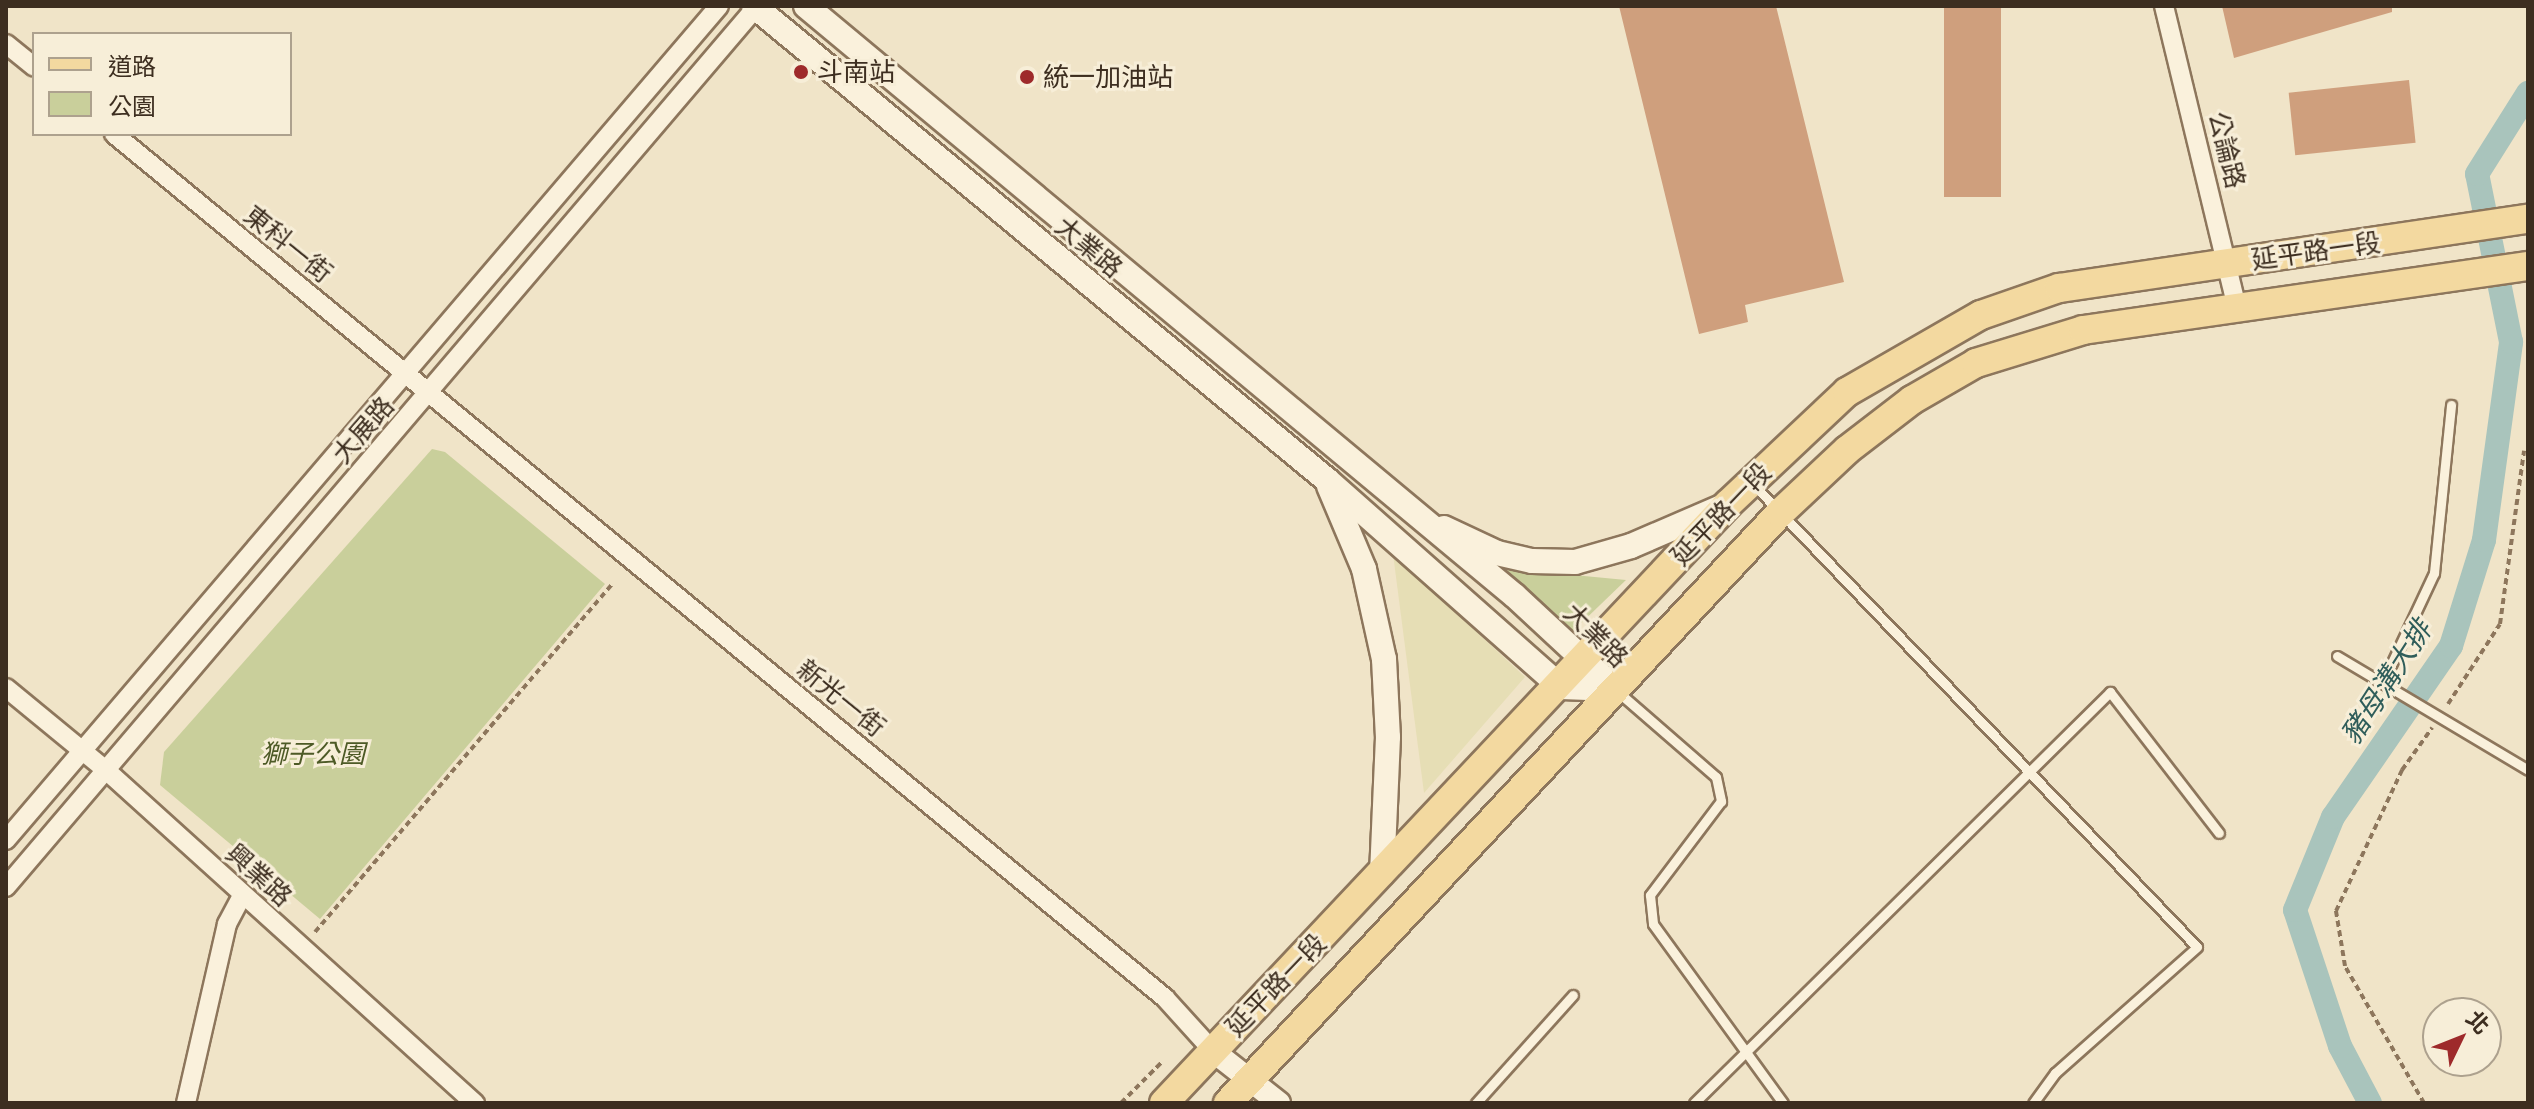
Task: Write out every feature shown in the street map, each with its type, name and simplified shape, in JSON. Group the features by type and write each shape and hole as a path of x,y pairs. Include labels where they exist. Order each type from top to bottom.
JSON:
{"main road":[{"name":"大業路","path":"806,6 1585,659 1615,689"},
{"name":"大業路","path":"756,7 1327,480 1561,687 1615,689"},
{"path":"921,144 940,118"},
{"name":"延平路一段","path":"1164,1103 1561,687 1728,504 1847,392 1940,336 2059,288 2528,219"},
{"name":"延平路一段","path":"1228,1103 1246,1080 1780,513 1847,450 1958,373 2083,330 2528,266"},
{"path":"1940,336 1958,373"},
{"path":"1198,374 1216,350"},
{"path":"1327,480 1364,569 1384,659 1388,737 1382,874"},
{"path":"1410,512 1497,553 1532,561 1575,562 1631,546 1728,504"}],"street":[{"name":"大展路","path":"6,840 719,6"},
{"name":"公論路","path":"2164,6 2237,307"},
{"name":"大展路","path":"6,887 756,7"},
{"path":"6,44 32,65"},
{"name":"東科一街","path":"116,136 429,394"},
{"name":"新光一街","path":"429,394 1165,998 1213,1051"},
{"name":"興業路","path":"6,688 107,771 475,1103"},
{"path":"186,1103 227,924 242,896"},
{"path":"1213,1051 1279,1103"}],"lane":[{"path":"2382,684 2434,573 2451,405"},
{"path":"1751,481 2197,947 2055,1073 2033,1103"},
{"path":"2337,656 2528,770"},
{"path":"1615,689 1716,777 1721,801 1650,895 1653,924 1749,1050 1783,1103"},
{"path":"1694,1103 2032,774 2110,692 2219,833"},
{"path":"1476,1103 1573,995"}],"path":[{"path":"2424,1103 2345,966 2336,911 2402,770 2500,624 2524,451"},
{"path":"315,932 613,583"},
{"path":"1121,1103 1161,1063"},
{"path":"1131,1093 1141,1103"}],"shaded area":[{"path":"1393,554 1525,677 1424,793"}],"green space":[{"name":"獅子公園","path":"432,449 445,452 605,584 320,919 160,785 164,752"},
{"path":"1502,568 1626,580 1573,631"}],"building":[{"path":"1619,6 1776,6 1844,282 1745,305 1748,322 1699,334"},
{"path":"1944,6 2001,6 2001,197 1944,197"},
{"path":"2222,6 2392,6 2392,12 2234,58"},
{"path":"2409,80 2416,143 2295,155 2289,93"}],"waterway":[{"name":"豬母溝大排","path":"2370,1103 2340,1046 2295,910 2333,817 2451,646 2484,540 2511,342 2477,174 2528,93"}],"place":[{"name":"斗南站","path":"801,72"},
{"name":"統一加油站","path":"1027,77"}]}
